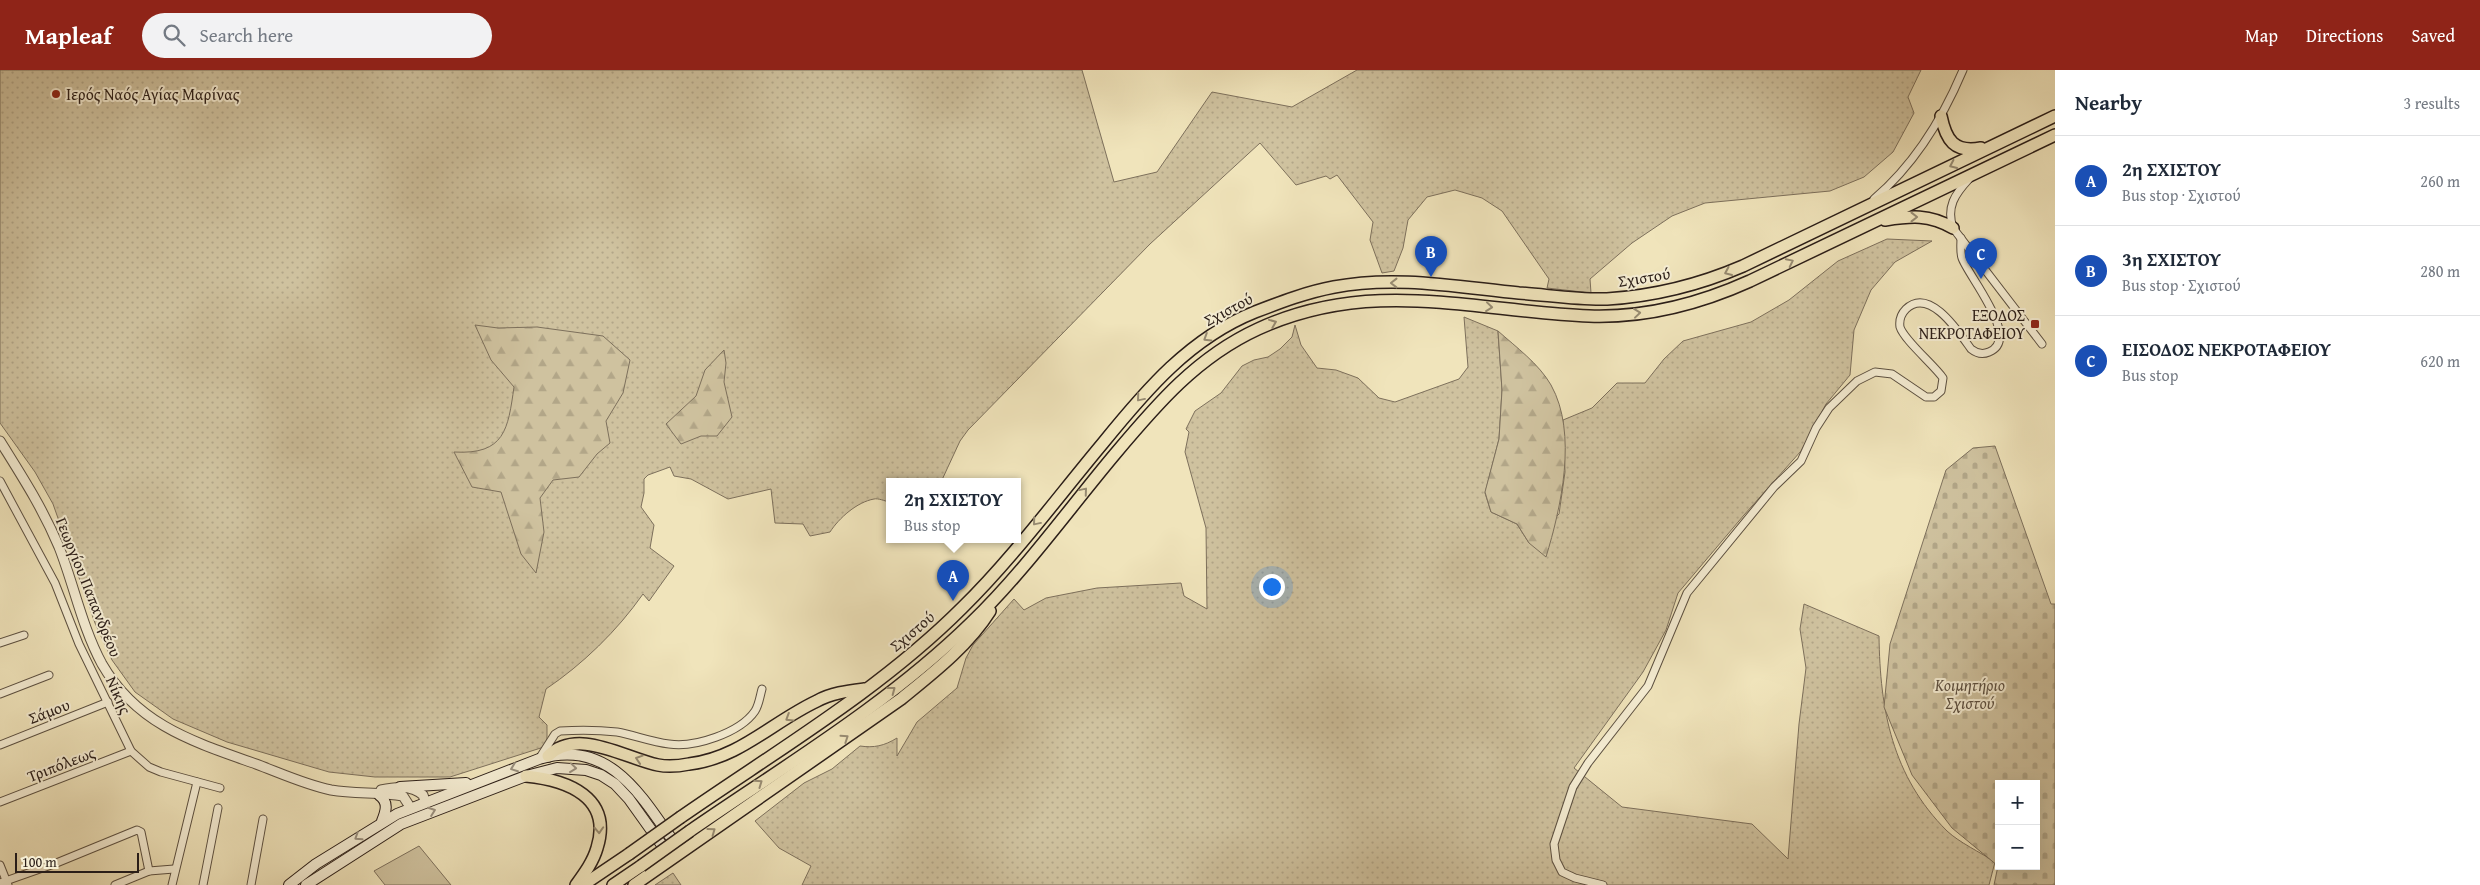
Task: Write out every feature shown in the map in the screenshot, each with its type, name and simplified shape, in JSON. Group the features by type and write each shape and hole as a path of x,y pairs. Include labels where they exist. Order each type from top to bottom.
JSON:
{"main road":[{"path":"1941,116 1949,140 1957,147 1965,150 1979,149 1997,144"},
{"name":"Σχιστού","path":"1021,542 1157,380 1200,343 1250,314 1278,303 1336,287 1387,282 1436,284 1588,299 1648,295 1696,284 1721,275 2055,116"},
{"name":"Σχιστού","path":"613,885 895,688 950,643 997,596 1163,397 1209,357 1258,329 1286,318 1339,303 1389,299 1589,316 1653,312 1704,300 1728,291 2055,135"},
{"path":"1873,221 1919,217 1939,220 1953,228"},
{"name":"Σχιστού","path":"583,885 866,688 939,630 986,584 1020,543"},
{"path":"634,885 776,784 882,712 930,676 972,635 997,596"},
{"path":"543,758 560,746 580,744 599,746 660,765 698,763 717,759 740,749 816,701 831,695 866,688"},
{"path":"289,885 382,821 410,807 543,758 565,754 599,762 619,773 638,792 676,856"},
{"path":"306,885 401,824 551,768 577,768 601,776 615,784 676,856"},
{"path":"526,776 554,780 574,788 582,793 595,810 600,828 597,850 576,885"},
{"path":"400,787 482,781"},
{"path":"378,795 386,802 387,807 382,821"}],"street":[{"path":"1866,206 1908,166 1929,138 1964,70"},
{"path":"1975,174 1959,190 1951,204 1949,215 1953,228 2042,344"},
{"path":"1603,885 1575,878 1562,872 1554,853 1557,834 1573,787 1588,763 1639,699 1652,678 1687,593 1774,487 1801,461 1826,412 1857,380 1875,372 1884,372 1892,374 1926,397 1934,397 1942,392 1943,378 1902,332 1900,326 1901,315 1909,307 1927,305 1939,311 1950,320 1970,349 1975,352 1987,353 1996,346 2000,335 1998,327 1989,305 1962,257 1961,238"},
{"name":"Γεωργίου Παπανδρέου","path":"0,441 41,506 66,567 85,626 103,664 126,696 139,710 156,722 211,748 328,789 403,796 410,807"},
{"name":"Νίκης","path":"0,481 55,583 79,644 131,751 149,767 220,788"},
{"path":"0,643 24,635"},
{"path":"0,694 49,675"},
{"path":"543,758 555,734 560,732 612,732 670,744 687,745 706,740 743,723 755,711 762,689"},
{"name":"Σάμου","path":"0,744 108,702"},
{"name":"Τριπόλεως","path":"0,802 131,751"},
{"path":"172,885 174,869 197,782"},
{"path":"400,787 418,791 425,801"},
{"name":"Γεωργίου Παπανδρέου","path":"366,793 400,787"},
{"path":"203,885 218,808"},
{"path":"250,885 263,819"},
{"path":"0,865 5,883 137,830 141,832 149,870"},
{"path":"115,885 149,870 174,869"}],"green space":[{"path":"0,70 1082,70 1114,182 1157,172 1212,92 1292,107 1357,70 1921,70 1908,97 1914,113 1893,152 1864,177 1830,191 1705,203 1672,216 1632,243 1590,279 1591,293 1547,288 1549,279 1502,211 1482,198 1455,190 1427,197 1408,220 1403,248 1394,271 1382,273 1370,240 1373,222 1337,175 1330,179 1326,176 1296,185 1260,143 1150,244 968,430 960,441 943,478 886,478 886,501 874,499 861,503 838,521 830,532 810,536 803,524 775,523 771,489 728,499 691,479 674,476 670,467 648,475 644,479 641,507 654,525 650,548 674,566 649,601 643,594 599,646 546,689 539,717 547,725 547,746 450,777 375,777 329,772 227,742 173,719 135,692 112,660 95,623 53,504 35,472 0,423"},
{"path":"1887,239 1932,241 1895,262 1871,290 1854,330 1850,375 1826,404 1801,451 1678,593 1666,630 1643,672 1574,768 1622,807 1752,824 1788,859 1799,724 1806,668 1800,629 1804,604 1879,636 1882,690 1886,716 1902,765 1913,788 1928,810 1947,831 1995,862 1989,885 802,885 811,866 779,848 755,821 804,783 832,769 860,746 879,746 897,738 897,756 917,722 957,688 966,658 973,645 1014,599 1024,610 1046,598 1097,588 1181,583 1184,596 1207,609 1206,528 1185,452 1189,432 1186,429 1195,411 1221,393 1242,366 1254,360 1268,357 1280,349 1292,337 1295,325 1301,345 1317,368 1336,370 1358,378 1379,398 1395,402 1459,379 1468,367 1464,317 1498,331 1502,390 1499,439 1485,493 1491,512 1517,524 1529,543 1559,514 1565,472 1563,420 1592,408 1617,383 1645,383 1664,359 1683,341 1751,322 1789,300 1838,261"},
{"path":"475,325 498,328 537,327 603,336 630,360 623,393 606,421 610,443 597,454 579,477 553,480 540,498 544,532 536,573 521,554 501,492 472,487 454,452 471,452 494,444 506,427 512,402 514,387 491,360"},
{"path":"1498,331 1527,356 1546,377 1559,404 1564,425 1564,471 1561,494 1546,557 1529,543 1517,524 1491,512 1485,492 1499,439 1502,390"},
{"path":"724,350 726,363 724,382 732,417 717,436 701,436 681,444 666,424 696,396 705,370"},
{"name":"Κοιμητήριο Σχιστού","path":"1995,446 2051,604 2055,604 2055,885 1994,885 1997,870 2040,870 2040,780 1995,780 1995,864 1952,828 1912,775 1884,707 1890,644 1946,470 1973,448"},
{"path":"419,846 451,885 385,885 374,871"},
{"path":"673,873 681,885 655,885"}],"place":[{"name":"Ιερός Ναός Αγίας Μαρίνας","path":"56,94"},
{"name":"3η ΣΧΙΣΤΟΥ","path":"1431,277"},
{"name":"ΕΙΣΟΔΟΣ ΝΕΚΡΟΤΑΦΕΙΟΥ","path":"1981,279"},
{"name":"ΕΞΟΔΟΣ ΝΕΚΡΟΤΑΦΕΙΟΥ","path":"2035,324"},
{"name":"2η ΣΧΙΣΤΟΥ","path":"953,601"}]}
